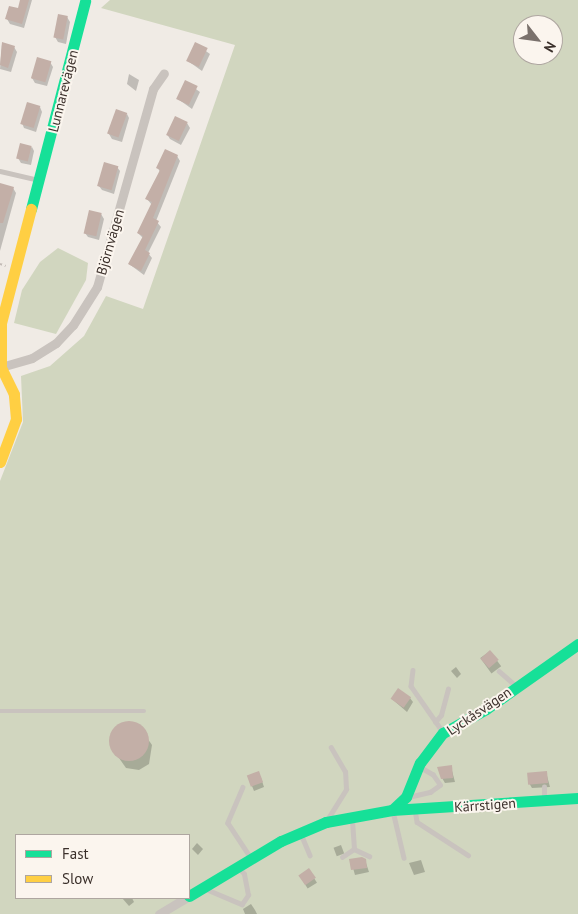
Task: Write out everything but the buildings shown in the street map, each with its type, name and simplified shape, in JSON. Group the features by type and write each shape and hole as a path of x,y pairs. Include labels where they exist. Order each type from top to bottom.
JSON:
{"street":[{"name":"Lunnarevägen","path":"0,462 16,419 14,394 0,367 1,324 40,180 85,0"},
{"name":"Björnvägen","path":"0,367 32,358 56,343 73,326 97,287 153,89 164,73"},
{"name":"Lyckåsvägen","path":"392,810 406,797 417,767 443,733 486,709 578,644"},
{"name":"Kärrstigen","path":"392,810 578,798"},
{"path":"190,895 301,832 326,822 392,810"},
{"path":"160,914 184,899"}],"lane":[{"path":"0,171 40,180"},
{"path":"413,670 411,686 443,733"},
{"path":"499,672 516,686"},
{"path":"435,722 441,715 448,689"},
{"path":"0,711 144,711"},
{"path":"326,822 346,789 345,772 331,748"},
{"path":"406,797 430,792 440,785 433,775 417,767"},
{"path":"243,787 228,823 252,859"},
{"path":"544,787 544,801"},
{"path":"415,809 417,822 468,855"},
{"path":"392,810 404,858"},
{"path":"352,817 354,849"},
{"path":"301,832 310,855"},
{"path":"354,849 369,856"},
{"path":"342,857 354,849"},
{"path":"204,888 242,904 248,895 244,874 237,868"}],"green space":[{"path":"110,0 578,0 578,914 0,914 0,481 23,422 21,376 50,366 84,336 106,296 143,309 235,45 101,8"},
{"path":"58,248 88,263 86,280 56,334 14,323 22,290 40,262"}],"traffic: fast":[{"path":"31,209 85,1"},
{"path":"392,810 406,797 420,763 443,733 486,709 578,644"},
{"path":"190,895 281,841 326,822 392,810 578,798"}],"traffic: slow":[{"path":"0,462 16,419 14,394 1,367 1,323 31,209"}]}
